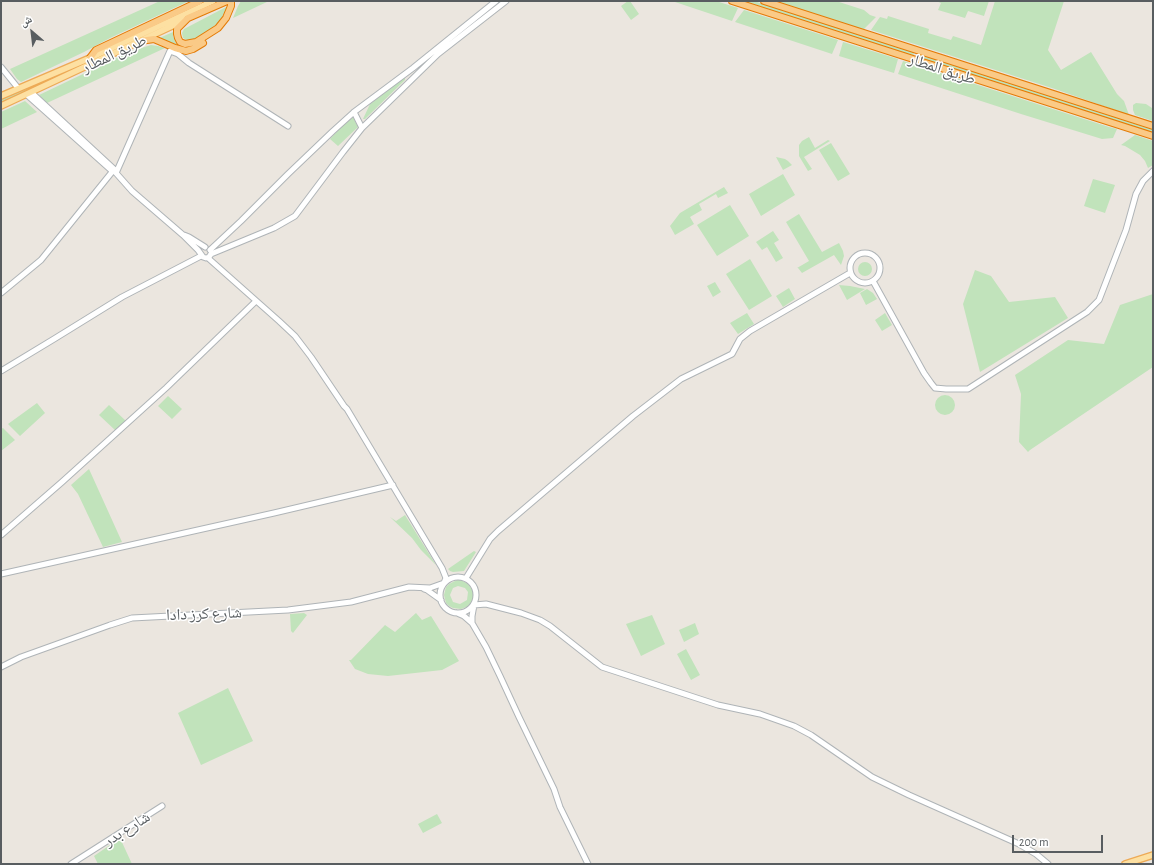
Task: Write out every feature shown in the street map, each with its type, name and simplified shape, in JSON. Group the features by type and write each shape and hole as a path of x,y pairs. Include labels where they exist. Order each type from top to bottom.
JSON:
{"highway":[{"path":"90,58 96,50 101,47 200,1"},
{"name":"طريق المطار","path":"732,1 1153,136"},
{"name":"طريق المطار","path":"764,1 1153,126"},
{"path":"188,18 177,29 180,42 185,44 196,42 218,28 226,18 232,3"},
{"path":"140,41 154,39 174,48 186,51 192,49 220,31 231,17 232,3"},
{"name":"طريق المطار","path":"188,18 232,3"}],"main road":[{"name":"طريق المطار","path":"1,96 90,58 213,1"},
{"path":"29,94 132,190 183,235 204,258 208,252 354,112 413,68 496,1"},
{"path":"1,371 122,297 201,254 202,249 208,252 274,228 295,216 362,128 438,54 506,1"},
{"name":"طريق المطار","path":"1,106 188,18"},
{"path":"1,293 41,260 114,172 170,51 178,54 189,63 288,126"},
{"path":"1,67 18,88"},
{"path":"354,112 362,128"},
{"path":"873,281 920,366 935,388 968,389 1087,312 1099,300 1126,230 1136,194 1143,180 1153,171"},
{"path":"183,235 189,237 208,252 256,301 295,336 347,409 444,572 446,578 440,591 443,604 448,611 464,616 472,623 486,647 588,864"},
{"path":"864,253 874,255 880,264 877,278 869,283 859,283 850,273 850,264 855,256 864,253"},
{"path":"466,578 490,539 633,416 681,379 732,354 740,339 750,331 850,273"},
{"path":"1,535 166,388 256,301"},
{"path":"1,574 393,485"},
{"path":"444,572 455,577 466,578 474,585 477,595 486,604"},
{"path":"444,583 455,577"},
{"name":"شارع كرز دادا","path":"1,667 110,624 132,618 288,610 351,602 409,587 430,588 444,583"},
{"path":"414,588 427,590 441,600"},
{"path":"472,623 472,616 477,595"},
{"path":"457,613 467,612 474,605 486,604 521,613 540,620 598,664 608,669 711,703 760,714 794,726 811,735 872,777 1019,844 1036,854 1048,864"},
{"name":"شارع بدر","path":"71,864 162,806"},
{"path":"1125,864 1153,855"}],"green space":[{"path":"160,1 189,1 21,82 10,69"},
{"path":"241,1 269,1 233,18"},
{"path":"630,1 639,14 631,20 621,6"},
{"path":"672,1 716,1 738,8 732,21"},
{"path":"742,1 754,1 913,52 914,54 913,56"},
{"path":"774,1 836,1 864,10 870,15 876,17 863,30"},
{"path":"936,1 989,1 984,16 968,11 965,18 938,10 941,3"},
{"path":"995,1 1064,1 1048,50 1061,70 1091,52 1117,94 1124,101 1129,115 1055,89 871,30 880,17 887,19 888,16 929,29 928,33 951,40 953,36 981,45"},
{"path":"228,6 219,22 199,38 187,40 183,38 182,33 184,29"},
{"path":"744,10 838,40 832,54 735,22"},
{"path":"173,32 176,43 182,47 157,39"},
{"path":"843,42 898,59 894,73 839,56"},
{"path":"151,45 165,48 47,103 39,95 129,52"},
{"path":"921,54 1151,128 1153,131 1149,132 921,58 919,57"},
{"path":"903,61 1117,129 1113,138 1102,139 1021,114 898,74"},
{"path":"89,62 1,103 1,100"},
{"path":"405,77 405,80 365,119 363,119 370,104"},
{"path":"25,101 37,112 1,129 1,112"},
{"path":"1136,103 1146,104 1152,108 1153,121 1135,115 1133,105"},
{"path":"353,117 358,127 338,146 330,139"},
{"path":"1135,135 1153,141 1153,165 1148,168 1140,155 1121,145"},
{"path":"809,137 815,148 828,140 830,141 804,157 812,169 808,171 799,156 799,145 802,141"},
{"path":"831,143 850,174 838,181 819,150"},
{"path":"776,157 785,159 792,165 783,170"},
{"path":"783,174 795,195 761,216 749,194"},
{"path":"1093,179 1115,185 1105,213 1084,206"},
{"path":"724,187 728,193 718,198 716,194 699,204 702,210 690,217 694,224 675,235 670,226 680,213"},
{"path":"730,205 749,236 717,256 697,225"},
{"path":"799,214 822,252 839,243 844,256 841,265 834,255 802,273 797,268 809,261 786,222"},
{"path":"773,231 779,240 774,243 783,258 776,262 767,247 762,250 756,242"},
{"path":"750,259 772,296 749,310 726,274"},
{"path":"865,262 870,264 872,269 870,274 865,276 860,274 858,269 860,264"},
{"path":"975,270 991,276 1009,302 1055,297 1068,318 980,372 963,304"},
{"path":"715,282 721,292 713,297 707,286"},
{"path":"839,285 850,286 865,289 847,300"},
{"path":"789,288 795,299 783,307 776,296"},
{"path":"867,289 873,293 877,299 866,305 860,293"},
{"path":"1153,294 1153,367 1028,452 1019,442 1021,394 1015,375 1068,340 1104,344 1120,305"},
{"path":"747,313 754,324 738,334 730,323"},
{"path":"885,313 892,325 882,331 875,320"},
{"path":"945,395 952,398 955,405 952,412 945,415 938,412 935,405 938,398"},
{"path":"168,396 182,409 172,419 158,406"},
{"path":"37,403 45,413 20,436 8,424"},
{"path":"109,405 126,421 116,431 99,415"},
{"path":"3,428 15,440 1,451 1,429"},
{"path":"89,469 122,542 103,547 78,494 71,485"},
{"path":"405,515 436,565 421,550 412,538 390,517 396,521"},
{"path":"474,551 476,552 464,571 453,572 448,569"},
{"path":"457,580 461,580 468,584 473,591 473,599 469,606 461,609 453,608 446,603 444,595 446,587","holes":["458,586 465,588 468,592 467,600 460,604 453,602 450,595 453,588"]},
{"path":"304,613 307,615 293,633 291,631 290,614"},
{"path":"416,613 422,620 431,616 459,661 442,670 388,676 368,674 355,669 349,660 351,660 385,625 395,632"},
{"path":"652,615 665,644 641,656 626,624"},
{"path":"695,623 699,634 684,642 679,630"},
{"path":"686,649 700,675 691,680 677,654"},
{"path":"228,688 253,741 201,765 178,713"},
{"path":"437,814 442,823 423,833 418,824"},
{"path":"120,838 132,864 98,864 94,856"}]}
